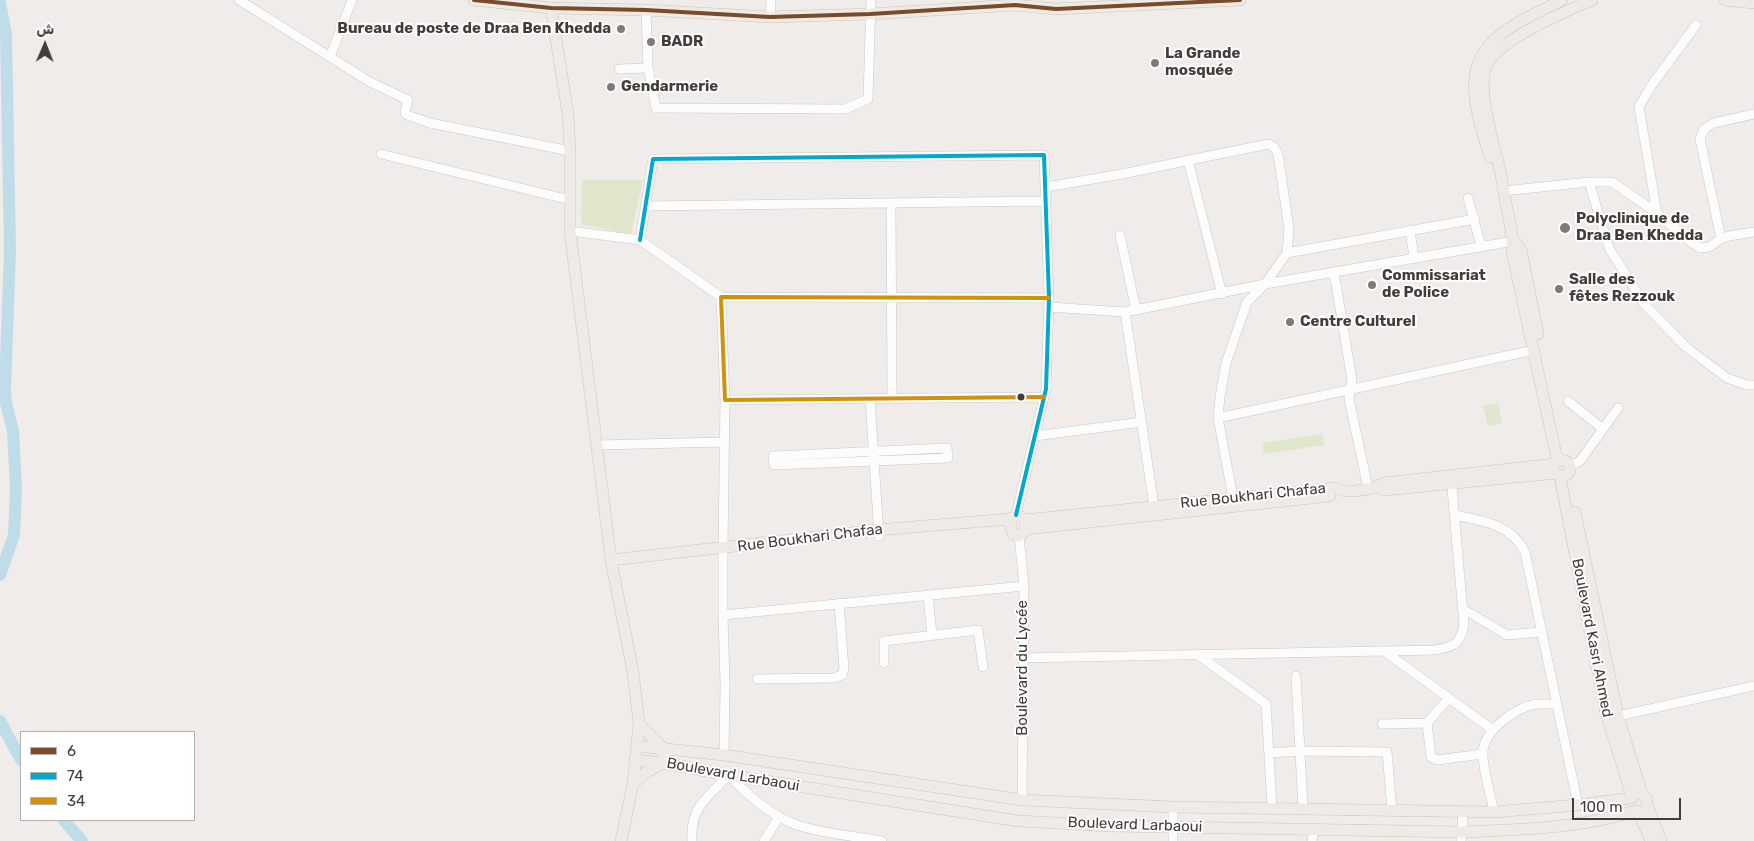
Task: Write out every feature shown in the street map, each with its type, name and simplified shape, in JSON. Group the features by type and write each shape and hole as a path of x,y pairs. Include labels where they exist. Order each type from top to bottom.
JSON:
{"main road":[{"path":"481,0 551,8 579,4 770,17 870,14 1015,2 1056,9 1138,3 1240,0"},
{"name":"Boulevard Kasri Ahmed","path":"1592,0 1556,5 1492,56 1485,68 1484,82 1486,104 1514,241 1512,252 1638,802 1661,841"},
{"path":"1725,0 1754,3"},
{"path":"551,8 568,114 570,230 611,562 633,672 639,724 633,784 621,841"},
{"name":"Boulevard Kasri Ahmed","path":"1514,241 1521,250 1606,713 1651,841"},
{"path":"1372,488 1384,482 1452,479 1561,468"},
{"name":"Rue Boukhari Chafaa","path":"1017,524 1154,506 1336,495 1341,491 1372,488"},
{"name":"Rue Boukhari Chafaa","path":"611,562 723,552 878,533 1017,524 1233,502"},
{"path":"633,784 647,772 663,763 664,749 639,724"},
{"name":"Boulevard Larbaoui","path":"637,746 724,755 1022,800 1174,807 1463,812 1494,812 1638,802"},
{"name":"Boulevard Larbaoui","path":"636,760 1018,821 1173,827 1313,836 1461,836 1584,823 1612,818 1638,802"}],"street":[{"path":"239,0 370,82 408,100 405,112 407,115 493,136 570,151"},
{"path":"330,57 352,0"},
{"path":"770,17 771,0"},
{"path":"646,10 648,68 656,108 845,109 868,99 871,0"},
{"path":"1657,213 1639,107 1651,86 1696,25"},
{"path":"619,69 648,68"},
{"path":"1721,239 1700,139 1704,128 1714,123 1754,114"},
{"path":"1046,187 1122,174 1268,144 1274,147 1278,154 1289,229 1287,253 1265,284 1246,302 1226,363 1218,418 1233,502"},
{"path":"381,154 570,200"},
{"name":"Boulevard du Lycée","path":"646,206 653,159 1044,155 1049,302 1046,389 1017,524 1024,586 1022,800"},
{"path":"1188,160 1222,294"},
{"path":"1589,182 1609,248 1645,305 1686,347 1727,378 1747,385 1754,385"},
{"path":"1503,191 1589,182 1612,182 1657,213 1692,243 1701,248 1709,247 1729,236 1754,232"},
{"path":"1468,198 1481,246"},
{"path":"640,240 646,206 1046,201"},
{"path":"891,203 892,398"},
{"path":"1287,253 1475,219"},
{"path":"570,230 640,240 721,297 892,298 1049,302 1126,312 1265,284 1514,241"},
{"path":"1410,230 1414,258"},
{"path":"1120,235 1136,310"},
{"path":"1334,272 1352,380 1349,399 1372,488"},
{"path":"721,297 725,400 723,552 724,755"},
{"path":"1126,312 1154,506"},
{"path":"1218,418 1534,350"},
{"path":"725,400 1044,397"},
{"path":"870,399 878,533"},
{"path":"1568,401 1603,429"},
{"path":"1561,468 1580,461 1618,408"},
{"path":"1035,436 1142,422"},
{"path":"598,445 724,442"},
{"path":"873,456 773,456 774,465 873,456 946,448 948,458 873,456"},
{"path":"1022,658 1436,650 1451,648 1462,635 1464,625 1452,479"},
{"path":"1454,515 1499,526 1519,542 1525,552 1578,805"},
{"path":"723,615 1024,586"},
{"path":"928,595 932,635"},
{"path":"757,679 834,678 842,675 844,669 839,603"},
{"path":"1463,609 1507,635 1542,632"},
{"path":"884,663 884,640 978,630 982,667"},
{"path":"1384,651 1493,730"},
{"path":"1197,654 1266,704 1272,808"},
{"path":"1296,676 1303,809"},
{"path":"1618,716 1754,686"},
{"path":"1382,724 1427,723 1449,698"},
{"path":"1494,812 1483,754 1484,741 1493,730 1514,712 1536,704 1556,704"},
{"path":"1427,723 1431,756 1437,760 1483,754"},
{"path":"1270,753 1300,751 1387,752 1392,810"},
{"path":"692,841 695,813 704,800 728,775 769,811 797,825 882,841"},
{"path":"720,785 739,786"},
{"path":"1173,841 1174,807"},
{"path":"1461,836 1463,812"},
{"path":"764,841 779,817"}],"green space":[{"path":"582,180 643,180 631,234 581,224"},
{"path":"1498,403 1502,423 1488,426 1483,406"},
{"path":"1322,434 1324,445 1264,454 1262,443"}],"waterway":[{"path":"0,3 6,34 10,251 5,389 6,403 13,431 16,489 14,535 0,575"},
{"path":"0,721 20,758"},
{"path":"65,821 82,841"}],"transit line":[{"name":"6","path":"474,0 551,8 646,10 770,17 870,14 1015,5 1056,9 1240,0"},
{"name":"74","path":"640,240 653,159 1044,155 1049,298 1046,389 1016,515"},
{"name":"34","path":"1044,397 725,400 721,297 1049,298"}],"place":[{"name":"Bureau de poste de Draa Ben Khedda","path":"621,29"},
{"name":"BADR","path":"651,42"},
{"name":"La Grande mosquée","path":"1155,63"},
{"name":"Gendarmerie","path":"611,87"},
{"name":"Polyclinique de Draa Ben Khedda","path":"1565,228"},
{"name":"Commissariat de Police","path":"1372,285"},
{"name":"Salle des fêtes Rezzouk","path":"1559,289"},
{"name":"Centre Culturel","path":"1290,322"}]}
